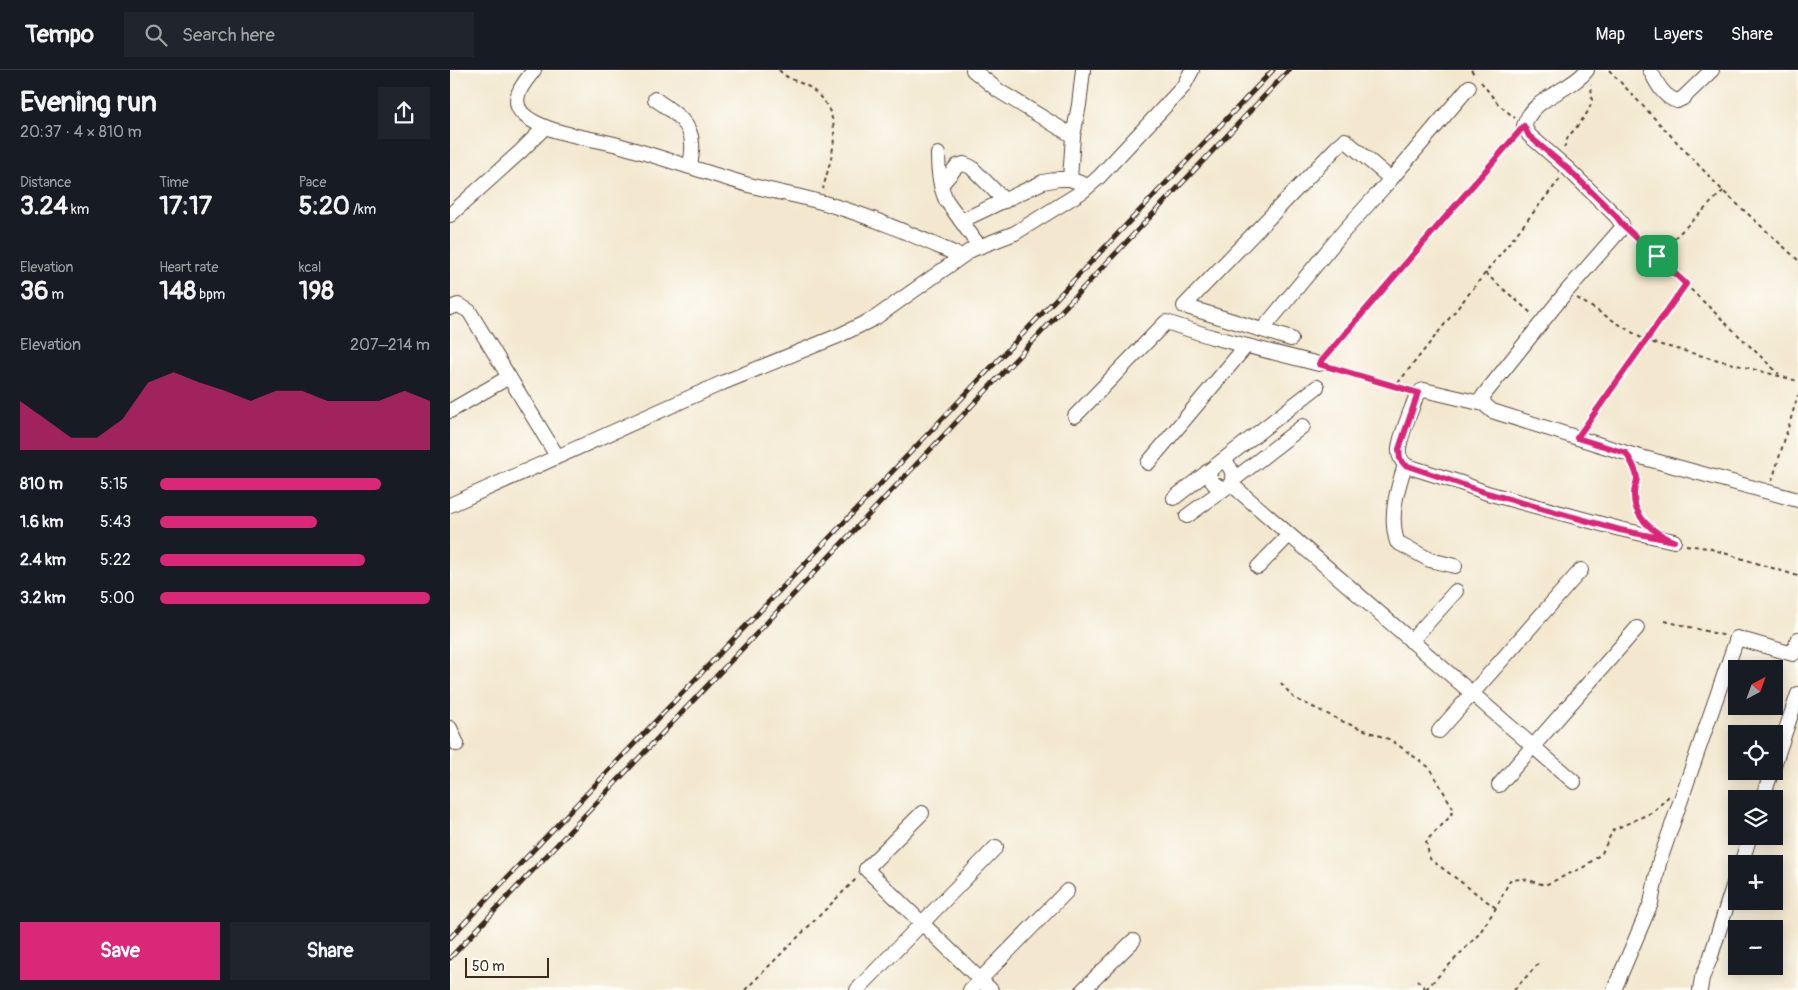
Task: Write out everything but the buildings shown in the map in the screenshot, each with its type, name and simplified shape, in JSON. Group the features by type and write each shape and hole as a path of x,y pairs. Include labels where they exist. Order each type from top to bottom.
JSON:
{"street":[{"path":"534,70 522,84 517,102 521,111 526,116 545,127 690,166 742,183 820,202 878,221 961,256"},
{"path":"973,70 999,91 1073,136"},
{"path":"1070,179 1073,136 1083,70"},
{"path":"450,505 722,383 838,336 875,318 961,256 1034,222 1083,191 1099,177 1183,88 1192,70"},
{"path":"1650,70 1662,91 1669,98 1677,101 1683,98 1712,70"},
{"path":"1484,404 1483,396 1566,292 1619,232 1622,224 1565,167 1529,136 1524,126 1535,108 1551,95 1572,84 1586,71"},
{"path":"1262,330 1344,231 1469,87"},
{"path":"655,99 676,114 686,124 692,143 690,166"},
{"path":"450,215 545,127"},
{"path":"1291,338 1184,306 1337,147 1346,140 1391,179"},
{"path":"938,154 940,185 946,200 979,246"},
{"path":"940,185 958,166 964,164 970,167 1005,201"},
{"path":"961,221 1043,182 1070,179 1088,186"},
{"path":"450,308 458,305 469,311 557,456"},
{"path":"1075,416 1166,322 1246,346 1319,364"},
{"path":"1148,463 1246,346"},
{"path":"450,411 509,377"},
{"path":"1174,498 1317,387"},
{"path":"1674,541 1620,530 1487,493 1405,465 1400,459 1399,449 1418,393 1424,390 1484,404 1492,411 1626,453 1798,500"},
{"path":"1187,516 1303,426"},
{"path":"1223,460 1234,474 1229,485"},
{"path":"1405,465 1394,503 1393,530 1397,542 1430,560 1455,566"},
{"path":"1207,472 1214,484 1229,485 1289,535 1574,782"},
{"path":"1258,567 1289,535"},
{"path":"1439,731 1580,570"},
{"path":"1411,641 1456,591"},
{"path":"1499,785 1637,628"},
{"path":"1614,990 1651,903 1659,863 1737,638 1795,655 1798,639"},
{"path":"1783,739 1798,694"},
{"path":"450,728 457,744"},
{"path":"922,813 866,869 991,990"},
{"path":"857,990 996,847"},
{"path":"970,990 1068,891"},
{"path":"1700,990 1702,978 1728,903"},
{"path":"1083,990 1133,941"}],"path":[{"path":"779,70 789,79 810,87 819,96 832,116 835,135 834,148 820,202"},
{"path":"1418,393 1319,364 1524,126 1499,105 1471,70"},
{"path":"1609,70 1723,191 1798,260"},
{"path":"1398,383 1485,273 1565,167 1568,137 1584,116 1592,100 1591,84 1586,71"},
{"path":"1657,256 1723,191"},
{"path":"1622,224 1781,376"},
{"path":"1485,273 1532,313 1538,327"},
{"path":"1577,438 1686,284"},
{"path":"1566,292 1646,341 1798,381"},
{"path":"1768,492 1798,395"},
{"path":"1626,453 1634,467 1637,480 1634,494 1636,507 1647,525"},
{"path":"1674,541 1708,548 1798,576"},
{"path":"1665,621 1737,638"},
{"path":"1280,683 1294,698 1346,723 1391,740 1430,768 1454,810 1447,820 1426,841 1430,859 1496,908"},
{"path":"1417,980 1426,989 1478,934 1496,908 1510,880 1524,879 1544,885 1584,867 1602,853 1613,830 1653,812 1668,796 1686,785"},
{"path":"745,990 866,869"},
{"path":"1514,990 1539,963"}],"railway":[{"path":"450,938 1273,70"},
{"path":"450,958 1289,70"}],"route":[{"path":"1524,126 1529,136 1568,169 1622,224 1657,256 1686,284 1577,438 1626,453 1634,467 1637,480 1634,494 1636,507 1642,520 1652,530 1674,541 1620,530 1487,493 1405,465 1400,459 1399,449 1418,393 1319,364 1524,126"}]}
